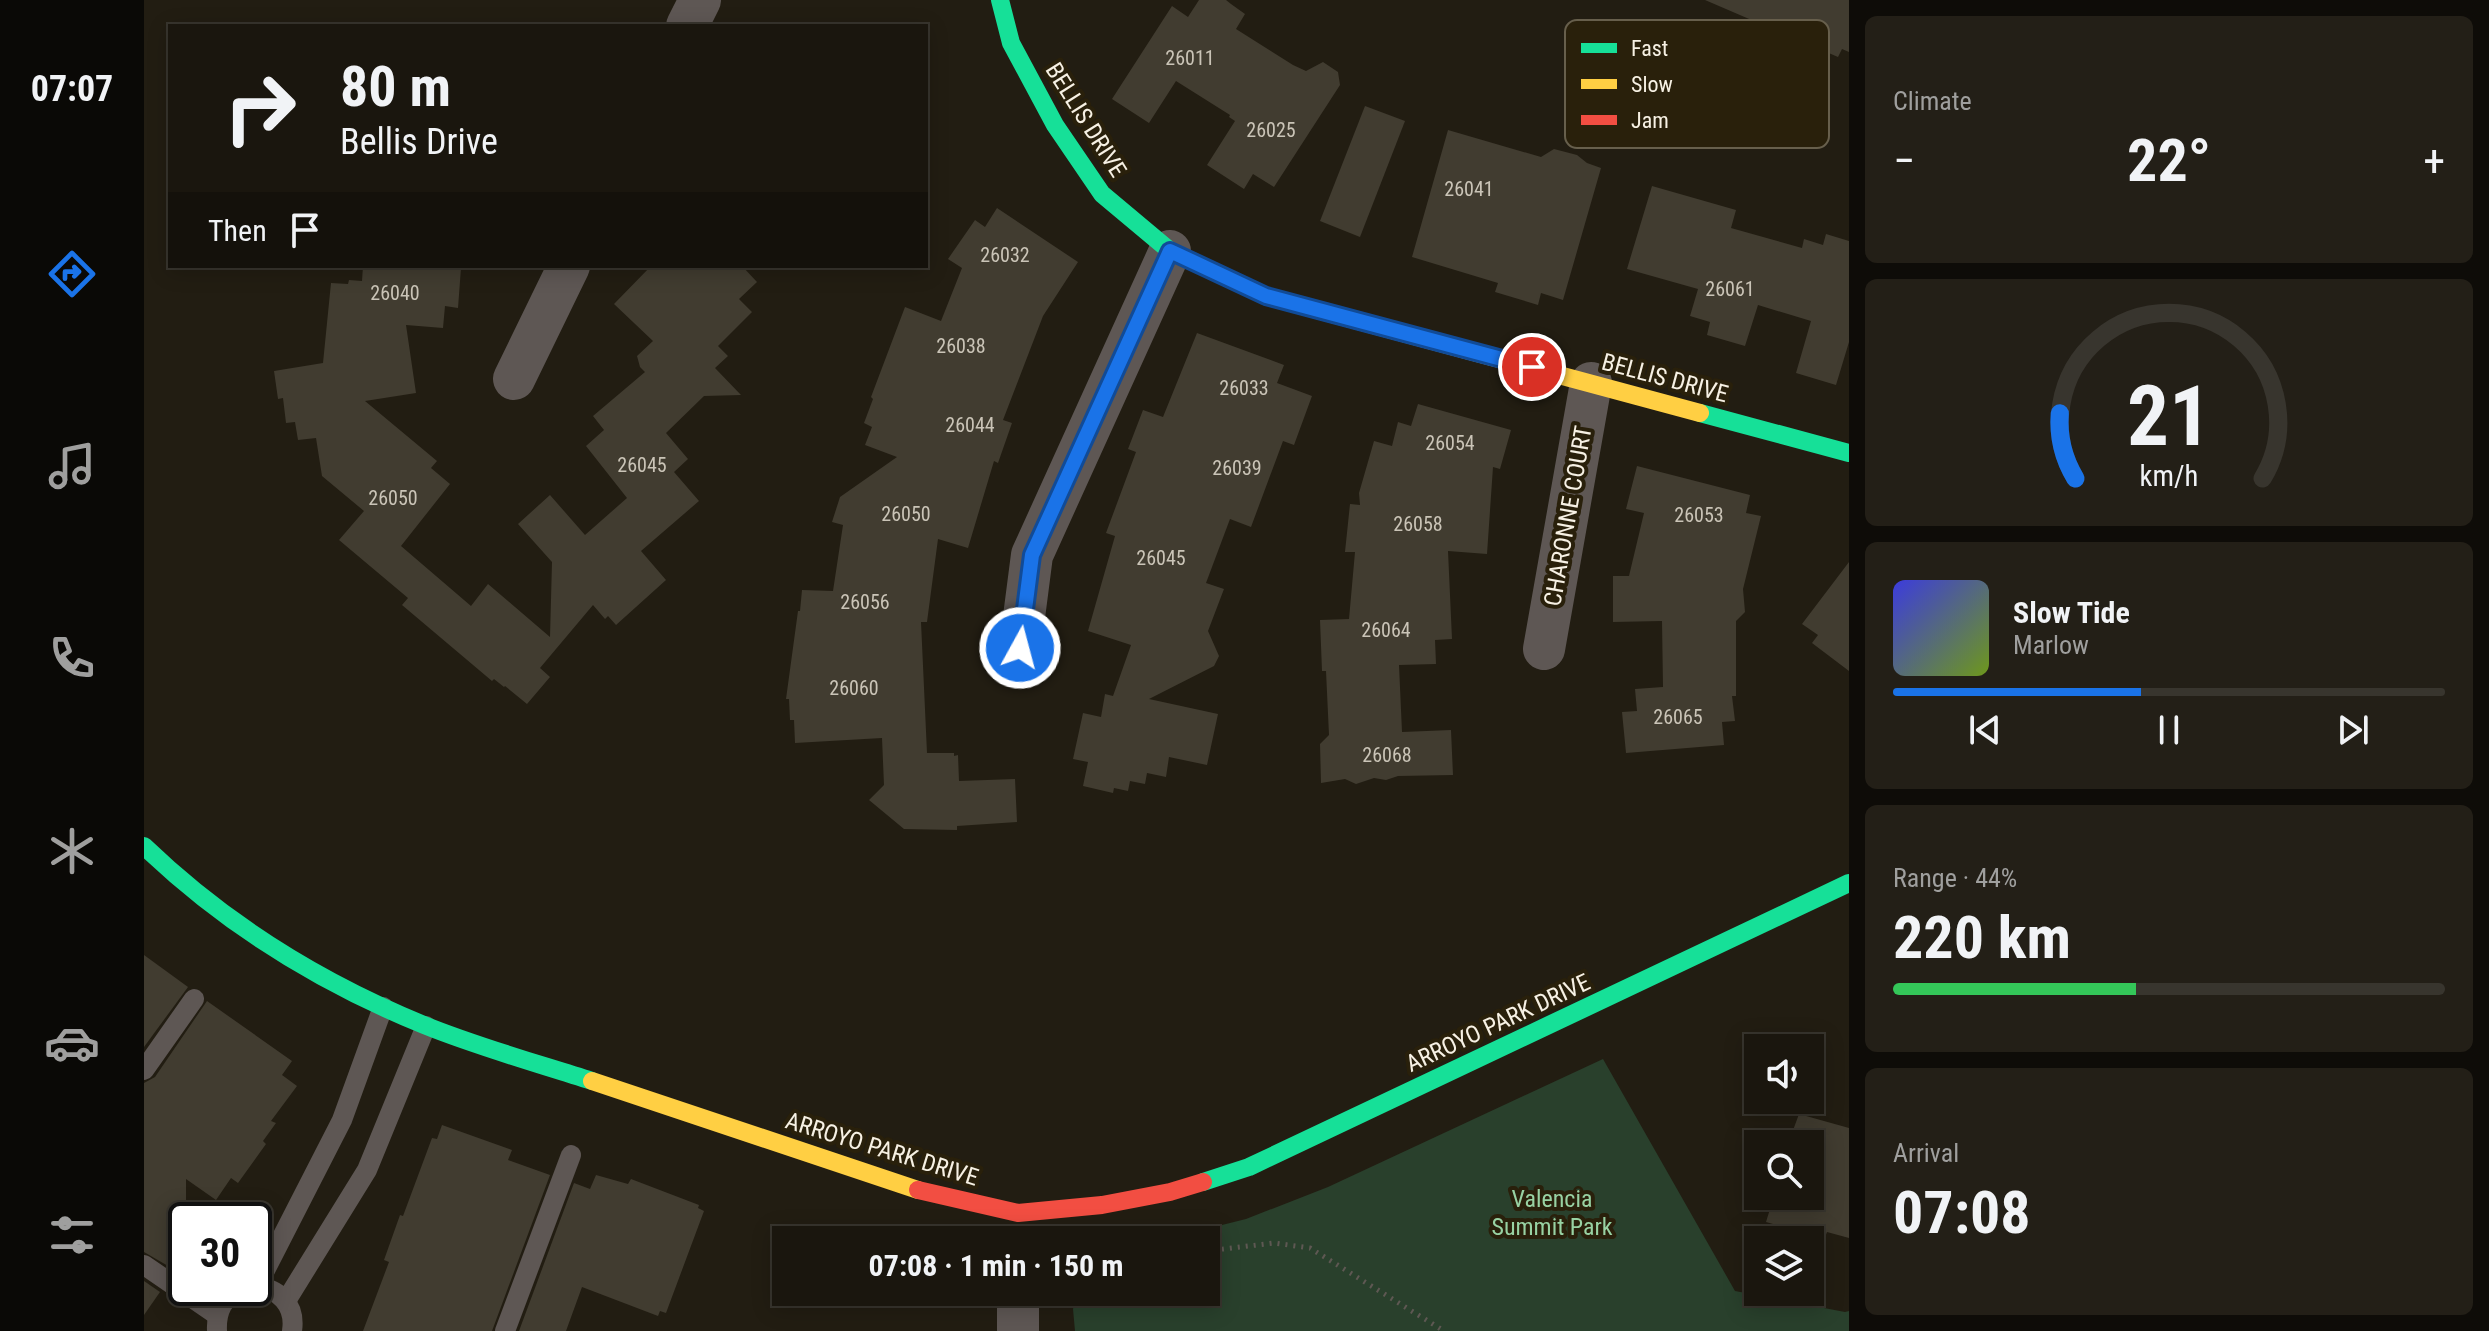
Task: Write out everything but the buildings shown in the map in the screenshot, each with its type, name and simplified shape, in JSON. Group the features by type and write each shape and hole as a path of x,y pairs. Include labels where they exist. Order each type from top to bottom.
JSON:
{"street":[{"path":"688,24 700,0"},
{"name":"BELLIS DRIVE","path":"1000,0 1011,43 1055,125 1102,194 1170,251 1266,296 1849,453"},
{"path":"1020,648 1032,555 1170,251"},
{"path":"514,379 568,268"},
{"name":"CHARONNE COURT","path":"1544,649 1591,383"},
{"name":"ARROYO PARK DRIVE","path":"144,846 193,891 277,948 383,1007 426,1026 919,1190 1018,1226 1170,1192 1249,1167 1849,883"},
{"path":"1018,1306 1018,1331"}],"lane":[{"path":"144,1070 194,999"},
{"path":"272,1248 342,1120 383,1007"},
{"path":"286,1301 367,1170 426,1026"},
{"path":"505,1331 571,1155"},
{"path":"144,1265 217,1323"},
{"path":"272,1291 286,1301 292,1313 292,1331"}],"path":[{"path":"1220,1249 1274,1243 1310,1248 1444,1331"}],"green space":[{"name":"Valencia Summit Park","path":"1603,1059 1735,1291 1744,1293 1744,1306 1814,1306 1849,1311 1849,1331 1075,1331 1074,1306 1220,1306 1218,1226 1246,1219 1328,1187"}],"traffic: fast":[{"path":"1000,0 1011,43 1055,125 1102,194 1170,251 1266,296 1284,301"},
{"path":"1700,413 1849,453"},
{"path":"144,846 207,901 275,949 348,990 444,1033 592,1081"},
{"path":"1203,1182 1249,1167 1849,883"}],"traffic: slow":[{"path":"1284,301 1700,413"},
{"path":"592,1081 918,1190"}],"traffic: jam":[{"path":"918,1190 1018,1213 1102,1205 1170,1192 1203,1182"}],"route":[{"path":"1020,648 1032,555 1170,251 1266,296 1532,367"}]}
